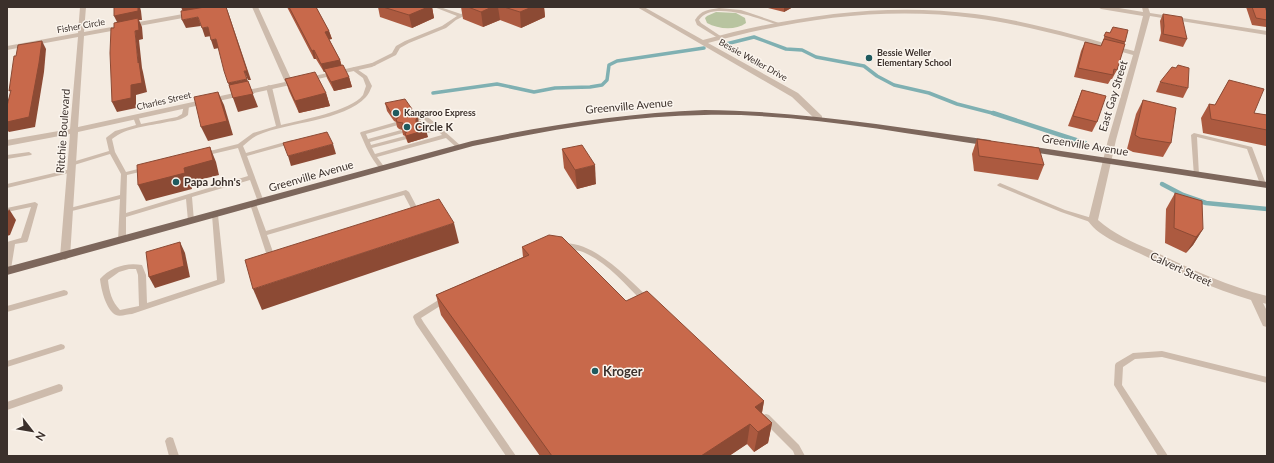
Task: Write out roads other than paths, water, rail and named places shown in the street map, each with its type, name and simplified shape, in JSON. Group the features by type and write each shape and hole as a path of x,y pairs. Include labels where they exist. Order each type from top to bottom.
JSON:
{"main road":[{"name":"Greenville Avenue","path":"7,270 122,241 459,147 550,128 591,122 673,114 737,113 819,118 999,144"},
{"name":"Greenville Avenue","path":"1022,148 1196,175 1265,184"}],"street":[{"name":"Ritchie Boulevard","path":"65,256 83,7"},
{"path":"255,7 289,83"},
{"path":"640,7 702,42"},
{"path":"1101,7 1146,11 1267,33"},
{"name":"Bessie Weller Drive","path":"702,42 780,24 867,12 900,10 943,13 1018,24 1137,54"},
{"name":"East Gay Street","path":"1096,224 1107,160 1137,54 1146,11"},
{"name":"Fisher Circle","path":"7,48 200,13"},
{"name":"Bessie Weller Drive","path":"702,42 796,95 819,118"},
{"name":"Charles Street","path":"7,143 73,131 372,65"},
{"name":"Calvert Street","path":"1096,224 1134,247 1177,267 1223,287 1255,298 1267,300"},
{"path":"1255,298 1267,323"}],"lane":[{"path":"436,7 461,16"},
{"path":"372,65 394,54 398,47 444,27 454,19 480,7"},
{"path":"720,37 700,24 697,20 700,15 713,10 724,9 780,24"},
{"path":"196,156 240,145 257,133 339,111 361,101 368,93 368,83 366,77 354,69"},
{"path":"269,88 279,127"},
{"path":"122,241 124,174 112,152 109,138 117,132 179,118 185,115 186,106"},
{"path":"136,117 139,126"},
{"path":"416,119 425,117 441,129 459,147"},
{"path":"382,168 373,156 363,133 396,124"},
{"path":"421,127 434,124"},
{"path":"425,133 441,129"},
{"path":"368,144 403,135"},
{"path":"1196,175 1194,135 1250,148 1265,184"},
{"path":"373,156 447,136"},
{"path":"244,155 297,140"},
{"path":"240,145 252,177 264,234 271,256 286,251"},
{"path":"7,186 71,167 112,152"},
{"path":"7,157 29,154"},
{"path":"124,174 153,167"},
{"path":"123,216 252,177"},
{"path":"1000,185 1063,212 1096,224"},
{"path":"264,234 406,192 416,211 408,213"},
{"path":"68,210 123,196"},
{"path":"189,196 191,222"},
{"path":"7,210 35,204 24,240 10,244 7,270"},
{"path":"143,307 142,275 139,267 130,265 121,267 104,279 112,308 118,313 132,311 221,281 215,215"},
{"path":"550,247 571,246 590,252 653,306"},
{"path":"7,310 64,293"},
{"path":"451,296 417,317 420,324 511,456"},
{"path":"7,364 61,347"},
{"path":"1163,456 1118,385 1119,365 1133,356 1162,354 1267,380"},
{"path":"7,406 59,388"},
{"path":"758,409 796,448 800,456"},
{"path":"170,441 174,456"}],"waterway":[{"path":"722,45 754,37 786,49 802,50 816,57 864,66 877,76 894,85 929,93 957,104 996,114"},
{"path":"433,93 497,84 534,92 555,88 590,87 602,85 607,80 609,65 617,61 704,48"},
{"path":"993,113 1085,143"},
{"path":"1162,184 1183,195 1206,203 1267,209"}],"place":[{"name":"Bessie Weller Elementary School","path":"869,58"},
{"name":"Kangaroo Express","path":"396,113"},
{"name":"Circle K","path":"407,127"},
{"name":"Papa John's","path":"176,182"},
{"name":"Kroger","path":"595,371"}]}
